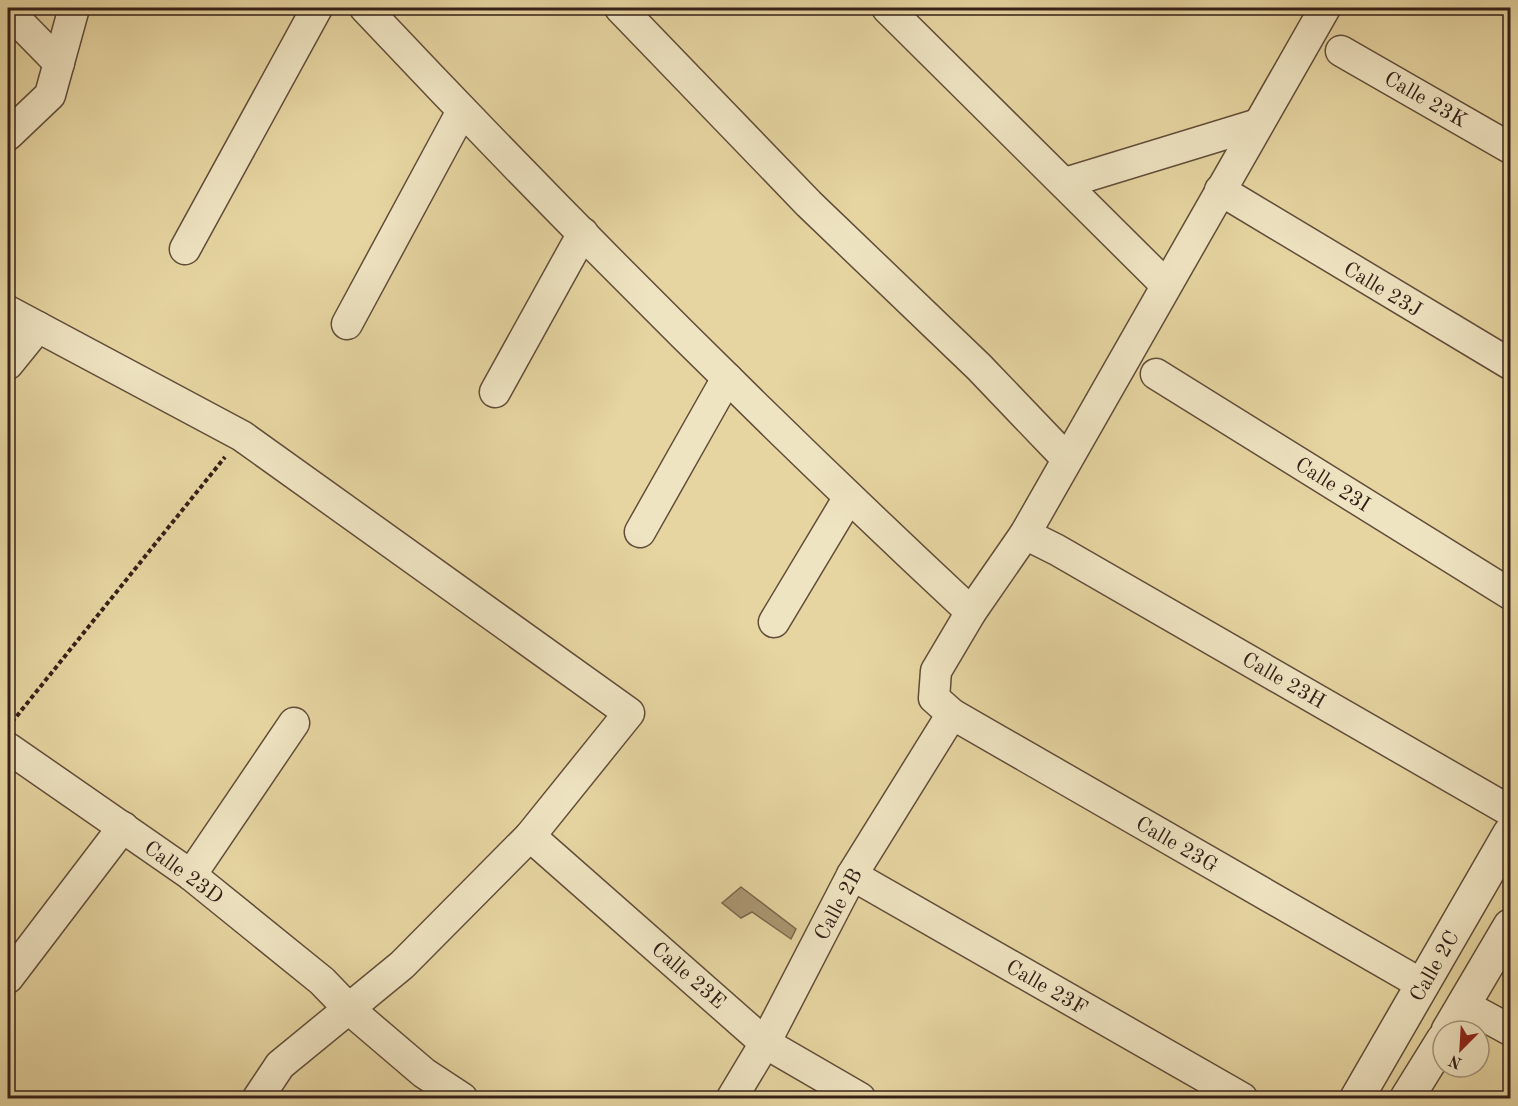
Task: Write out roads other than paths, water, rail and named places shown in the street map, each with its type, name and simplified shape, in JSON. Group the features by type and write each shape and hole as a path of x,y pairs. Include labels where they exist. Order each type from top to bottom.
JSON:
{"street":[{"path":"8,135 50,95 74,8"},
{"path":"185,249 317,8"},
{"path":"364,8 462,111 727,378 971,612"},
{"path":"887,8 1165,284"},
{"path":"943,706 936,671 971,612 1025,534 1165,284 1325,8"},
{"path":"8,11 59,63"},
{"path":"637,13 809,204 979,368 1067,459"},
{"name":"Calle 23K","path":"1341,51 1510,148"},
{"path":"347,324 462,111"},
{"path":"1065,183 1258,124"},
{"name":"Calle 23J","path":"1220,190 1510,364"},
{"path":"495,392 583,234"},
{"path":"8,311 242,436 629,713 530,836 402,964 280,1065 258,1098"},
{"path":"8,364 38,327"},
{"name":"Calle 23I","path":"1156,374 1510,594"},
{"path":"640,532 727,378"},
{"path":"774,622 849,497"},
{"name":"Calle 23H","path":"1025,534 1057,550 1510,811"},
{"name":"Calle 2B","path":"732,1098 765,1042 943,706"},
{"name":"Calle 23G","path":"943,706 1423,985"},
{"path":"191,875 294,723"},
{"name":"Calle 23D","path":"8,748 191,875 322,981 349,1009 424,1073 462,1098"},
{"path":"8,978 123,827"},
{"name":"Calle 2C","path":"1357,1098 1510,833"},
{"name":"Calle 23E","path":"530,836 765,1042 860,1098"},
{"name":"Calle 23F","path":"852,875 1242,1098"},
{"path":"1510,926 1456,1018 1510,1030"},
{"path":"1407,1098 1431,1059"}]}
